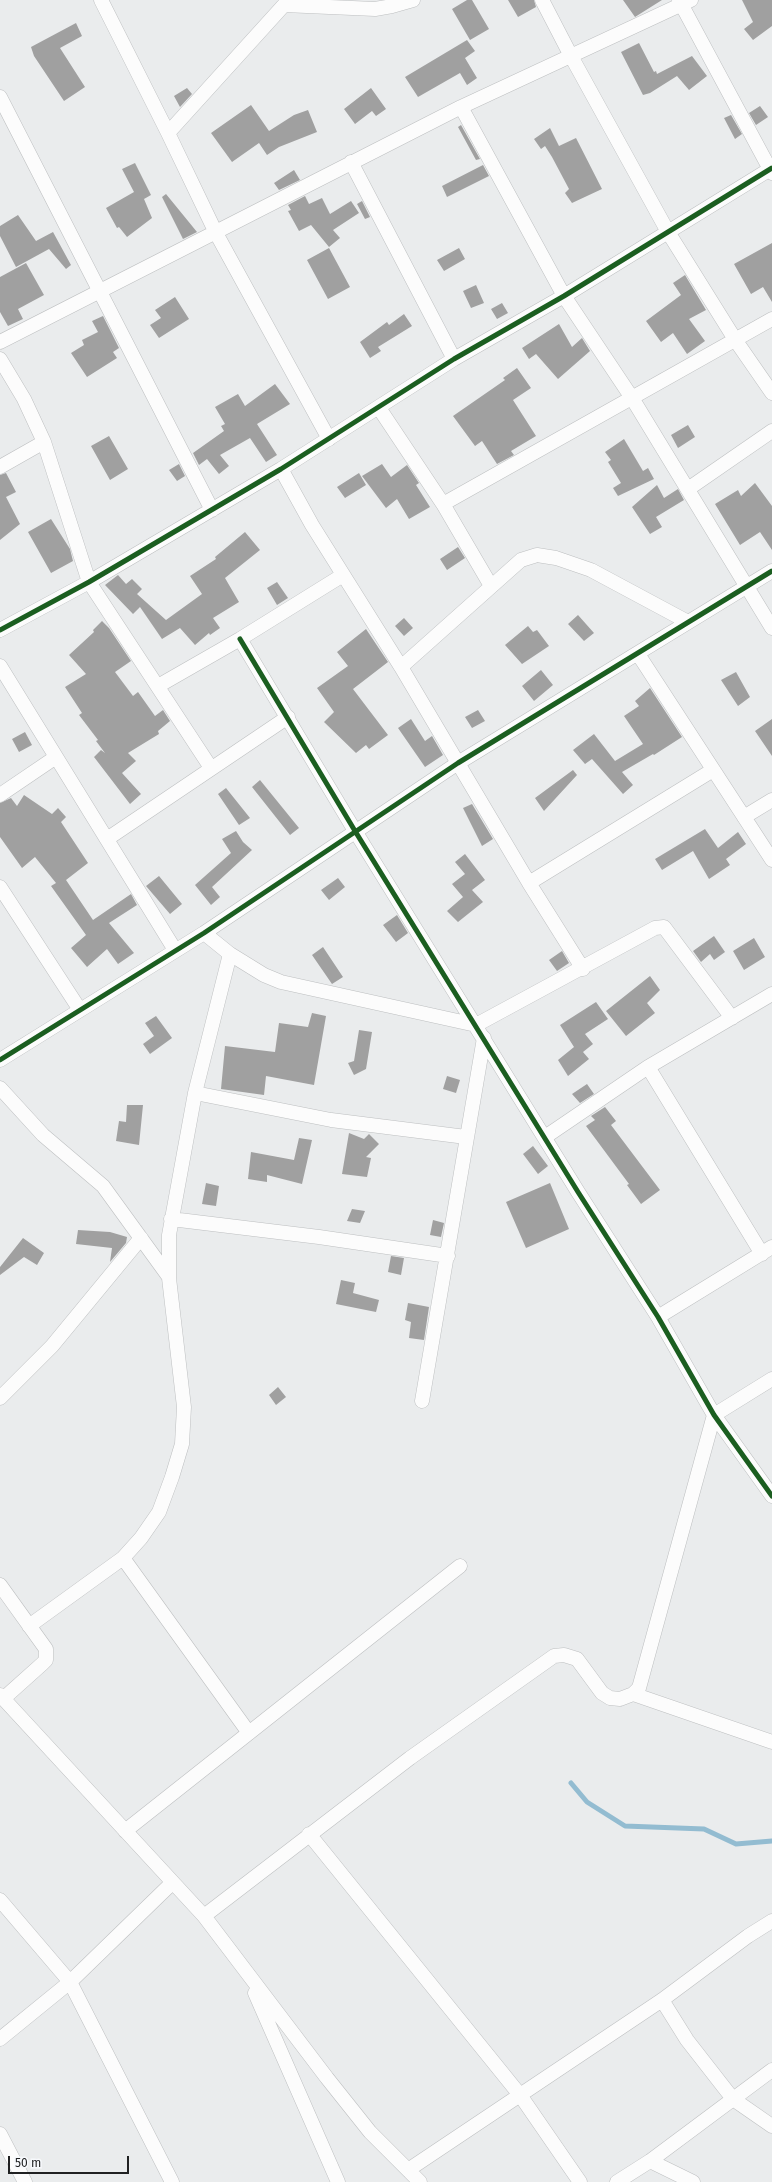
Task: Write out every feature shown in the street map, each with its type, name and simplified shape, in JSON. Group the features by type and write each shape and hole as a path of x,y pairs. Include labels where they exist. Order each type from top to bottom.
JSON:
{"street":[{"path":"101,0 168,133 216,233 329,439"},
{"path":"168,133 283,2 375,9 414,0"},
{"path":"542,0 571,56 668,232 736,341 772,393"},
{"path":"0,342 216,233 350,162 460,107 684,2 771,170 564,296 454,359 282,469 89,582 0,630"},
{"path":"0,97 212,510"},
{"path":"460,107 564,296 632,398 772,628"},
{"path":"350,162 454,359"},
{"path":"443,504 736,341 772,319"},
{"path":"0,359 24,400 44,442 89,582 211,768"},
{"path":"379,408 443,504 491,586"},
{"path":"688,489 772,431"},
{"path":"0,467 44,442"},
{"path":"282,469 343,575 401,667 529,883 583,969"},
{"path":"401,667 521,560 537,555 556,558 591,570 688,622"},
{"path":"0,1060 204,933 458,763 772,571"},
{"path":"158,686 240,640 343,575"},
{"path":"240,640 288,717 355,831 658,1316 714,1415 772,1496"},
{"path":"638,654 772,860"},
{"path":"0,666 175,950"},
{"path":"107,839 288,717"},
{"path":"0,795 56,757"},
{"path":"529,883 713,770"},
{"path":"744,817 772,800"},
{"path":"0,887 80,1010"},
{"path":"204,933 230,954 264,975 281,982 476,1025 583,969 655,928 664,927 732,1018"},
{"path":"29,1626 123,1558 141,1538 159,1512 182,1444 184,1407 169,1278 168,1255 171,1219 195,1093 230,954"},
{"path":"545,1137 648,1067 772,994"},
{"path":"422,1401 448,1256 466,1137 484,1038"},
{"path":"648,1067 767,1250 658,1316"},
{"path":"0,1088 43,1135 103,1186 169,1278"},
{"path":"195,1093 331,1120 466,1137"},
{"path":"171,1219 319,1237 448,1256"},
{"path":"1,1395 52,1346 141,1238"},
{"path":"204,1916 410,1758 554,1656 564,1655 577,1659 602,1694 610,1698 620,1699 633,1694 640,1688 714,1415 772,1379"},
{"path":"123,1558 249,1733"},
{"path":"125,1832 460,1566"},
{"path":"0,1585 46,1649 46,1660 2,1697 204,1916 366,2126 420,2182"},
{"path":"633,1694 772,1742"},
{"path":"309,1834 520,2094 580,2182"},
{"path":"0,2039 70,1982 172,1883"},
{"path":"0,1900 70,1982 172,2182"},
{"path":"408,2170 662,2000 748,1936 772,1921"},
{"path":"246,1972 338,2182"},
{"path":"662,2000 687,2040 733,2098 772,2126"},
{"path":"617,2182 650,2162 772,2070"},
{"path":"0,2134 25,2182"},
{"path":"650,2162 693,2182"}],"building":[{"path":"467,0 472,0 489,29 470,40 452,9"},
{"path":"508,0 534,0 536,7 518,17"},
{"path":"623,0 662,0 635,17"},
{"path":"742,0 772,0 772,26 753,40 744,29 753,22"},
{"path":"76,23 82,36 60,48 85,87 64,101 34,56 31,47"},
{"path":"467,40 475,51 465,58 477,78 467,85 460,73 418,97 405,77"},
{"path":"639,43 654,72 656,71 657,74 692,56 707,76 689,90 677,76 650,93 643,95 621,52"},
{"path":"187,88 192,94 180,107 174,96"},
{"path":"371,88 386,109 376,116 372,111 355,124 344,109"},
{"path":"251,105 269,131 294,115 308,110 317,132 279,147 267,155 259,143 232,162 211,133"},
{"path":"760,106 768,117 756,125 749,113"},
{"path":"731,115 742,134 735,139 724,118"},
{"path":"461,125 480,159 476,160 458,127"},
{"path":"550,128 559,146 576,138 602,189 572,203 565,193 569,189 552,157 545,146 541,149 534,139"},
{"path":"135,163 151,195 144,199 152,218 127,237 119,227 117,228 106,208 134,192 122,169"},
{"path":"483,165 489,176 447,197 442,186"},
{"path":"294,170 300,180 279,190 274,183"},
{"path":"166,194 197,232 183,239 162,197"},
{"path":"305,196 309,204 322,198 330,214 351,201 359,213 333,230 340,238 329,247 311,225 299,231 288,211 291,210 288,205"},
{"path":"362,201 370,217 365,219 357,204"},
{"path":"18,215 36,241 53,232 71,265 66,269 49,249 16,267 0,236 0,226"},
{"path":"772,243 772,302 763,287 751,294 734,264"},
{"path":"329,248 350,287 328,299 307,260"},
{"path":"459,248 465,259 444,271 437,260"},
{"path":"26,263 44,295 18,309 23,319 8,326 0,312 0,277"},
{"path":"685,275 706,310 689,319 705,341 687,354 673,333 661,342 646,321 681,295 673,283"},
{"path":"476,285 484,303 471,308 463,291"},
{"path":"175,297 189,319 159,338 150,325 161,318 155,310"},
{"path":"502,303 508,313 497,319 491,309"},
{"path":"404,314 412,326 378,347 381,351 370,358 360,342 387,322 389,325"},
{"path":"103,316 119,348 113,352 117,358 87,377 71,353 84,345 82,340 98,332 92,321"},
{"path":"559,324 572,347 582,338 590,351 558,379 536,354 529,359 522,348"},
{"path":"517,368 531,388 513,400 536,436 511,451 514,455 497,464 482,441 475,446 453,416 505,380 503,378"},
{"path":"275,384 290,404 257,424 277,455 266,462 250,438 220,455 229,466 219,474 207,459 199,465 193,453 224,431 221,426 225,424 215,407 238,394 245,406"},
{"path":"688,425 695,437 678,448 671,435"},
{"path":"109,436 128,469 110,480 91,446"},
{"path":"624,439 643,471 648,468 654,479 618,496 613,488 621,483 608,462 611,460 605,452"},
{"path":"179,464 185,476 177,481 169,470"},
{"path":"382,464 391,477 407,465 419,483 416,485 430,507 409,519 397,499 386,508 362,476"},
{"path":"6,473 16,492 6,497 20,524 0,540 0,475"},
{"path":"359,473 366,485 345,498 337,487"},
{"path":"755,483 772,506 772,550 760,532 740,545 715,504 738,490 741,496"},
{"path":"657,485 664,498 678,489 684,500 656,517 662,527 650,534 632,507"},
{"path":"51,519 70,549 73,561 51,573 28,532"},
{"path":"245,532 260,550 225,578 239,602 213,618 220,628 210,635 209,633 195,645 180,628 162,639 140,607 133,614 105,585 118,575 126,584 132,579 142,589 137,594 166,620 202,594 190,576 216,559 215,557"},
{"path":"458,547 465,558 447,570 440,559"},
{"path":"277,582 288,598 277,605 267,588"},
{"path":"578,615 594,633 584,641 568,624"},
{"path":"404,618 413,628 404,636 395,626"},
{"path":"102,621 109,628 131,661 115,672 133,696 138,692 155,716 163,710 170,721 158,731 159,734 128,753 136,761 122,773 141,794 130,804 94,757 101,750 105,753 96,741 98,740 79,715 82,713 65,687 86,674 69,655 94,632 93,630"},
{"path":"528,626 533,632 537,630 549,646 522,664 505,645"},
{"path":"366,629 388,662 353,689 388,735 369,749 366,745 356,753 324,722 334,712 317,688 348,666 337,652"},
{"path":"541,670 553,685 534,701 522,686"},
{"path":"736,672 750,697 738,706 721,680"},
{"path":"650,688 682,737 654,755 653,754 622,772 633,785 623,794 592,759 585,764 573,750 594,734 615,761 643,744 624,716 639,706 635,701"},
{"path":"478,710 485,721 472,728 465,717"},
{"path":"411,719 425,741 432,736 443,755 425,767 398,728"},
{"path":"772,719 772,756 755,731"},
{"path":"25,732 32,745 19,752 12,739"},
{"path":"573,770 577,775 544,811 535,798"},
{"path":"260,780 299,828 290,835 252,787"},
{"path":"226,788 250,818 239,825 218,794"},
{"path":"24,795 52,814 58,808 66,817 61,822 88,863 66,880 93,920 131,894 137,905 109,923 134,953 118,964 107,949 87,967 71,948 86,935 51,886 56,883 35,857 22,868 0,837 0,803 11,798 17,806"},
{"path":"472,804 493,839 482,846 463,808"},
{"path":"705,829 718,848 738,832 746,844 726,859 730,865 709,879 693,851 662,870 655,859"},
{"path":"236,831 243,842 252,850 212,887 220,897 211,905 195,885 231,853 222,839"},
{"path":"465,854 485,880 472,890 483,902 458,922 447,911 463,897 452,884 465,874 455,862"},
{"path":"159,876 182,904 170,914 146,886"},
{"path":"338,878 345,887 329,900 321,890"},
{"path":"397,915 408,933 396,942 383,925"},
{"path":"714,936 725,952 714,960 710,954 701,962 693,951"},
{"path":"754,938 765,957 744,970 733,951"},
{"path":"323,947 343,977 332,984 312,955"},
{"path":"562,951 569,963 557,971 549,960"},
{"path":"650,976 660,990 647,1003 655,1013 626,1036 606,1011"},
{"path":"596,1002 608,1019 585,1034 593,1044 583,1052 589,1059 568,1076 558,1060 574,1047 560,1025"},
{"path":"312,1013 326,1016 314,1085 266,1076 264,1095 221,1089 225,1046 275,1052 279,1023 308,1027"},
{"path":"156,1016 172,1038 150,1054 143,1044 154,1036 145,1023"},
{"path":"359,1030 372,1032 366,1069 354,1075 348,1063 354,1061"},
{"path":"447,1076 460,1080 456,1093 443,1089"},
{"path":"587,1084 594,1094 580,1103 572,1094"},
{"path":"127,1105 143,1105 139,1145 116,1141 119,1121 126,1122"},
{"path":"605,1107 616,1121 611,1125 660,1190 641,1204 627,1185 629,1184 586,1126 595,1120 591,1116"},
{"path":"349,1133 364,1139 369,1134 379,1144 366,1157 371,1158 367,1177 342,1174"},
{"path":"299,1138 312,1140 302,1184 267,1175 267,1182 248,1179 251,1152 294,1160"},
{"path":"533,1146 548,1166 538,1174 523,1154"},
{"path":"206,1183 219,1186 216,1206 202,1204"},
{"path":"550,1183 569,1229 526,1248 506,1202"},
{"path":"352,1209 365,1211 360,1223 347,1221"},
{"path":"433,1220 444,1223 441,1237 430,1235"},
{"path":"78,1230 110,1232 127,1237 126,1243 110,1262 112,1248 76,1244"},
{"path":"23,1238 44,1253 37,1265 24,1257 0,1275 0,1267"},
{"path":"391,1256 404,1258 401,1275 388,1272"},
{"path":"341,1280 355,1283 353,1293 379,1300 376,1312 336,1304"},
{"path":"408,1303 429,1307 424,1340 409,1338 411,1322 405,1320"},
{"path":"278,1387 286,1397 276,1405 269,1395"}],"waterway":[{"path":"571,1783 587,1802 625,1826 704,1829 736,1844 772,1841"}],"cycle path":[{"path":"0,630 89,582 281,469 454,359 564,296 772,168"},
{"path":"0,1060 204,933 458,763 772,571"},
{"path":"240,639 355,831 578,1192 658,1317 714,1415 772,1496"}]}
